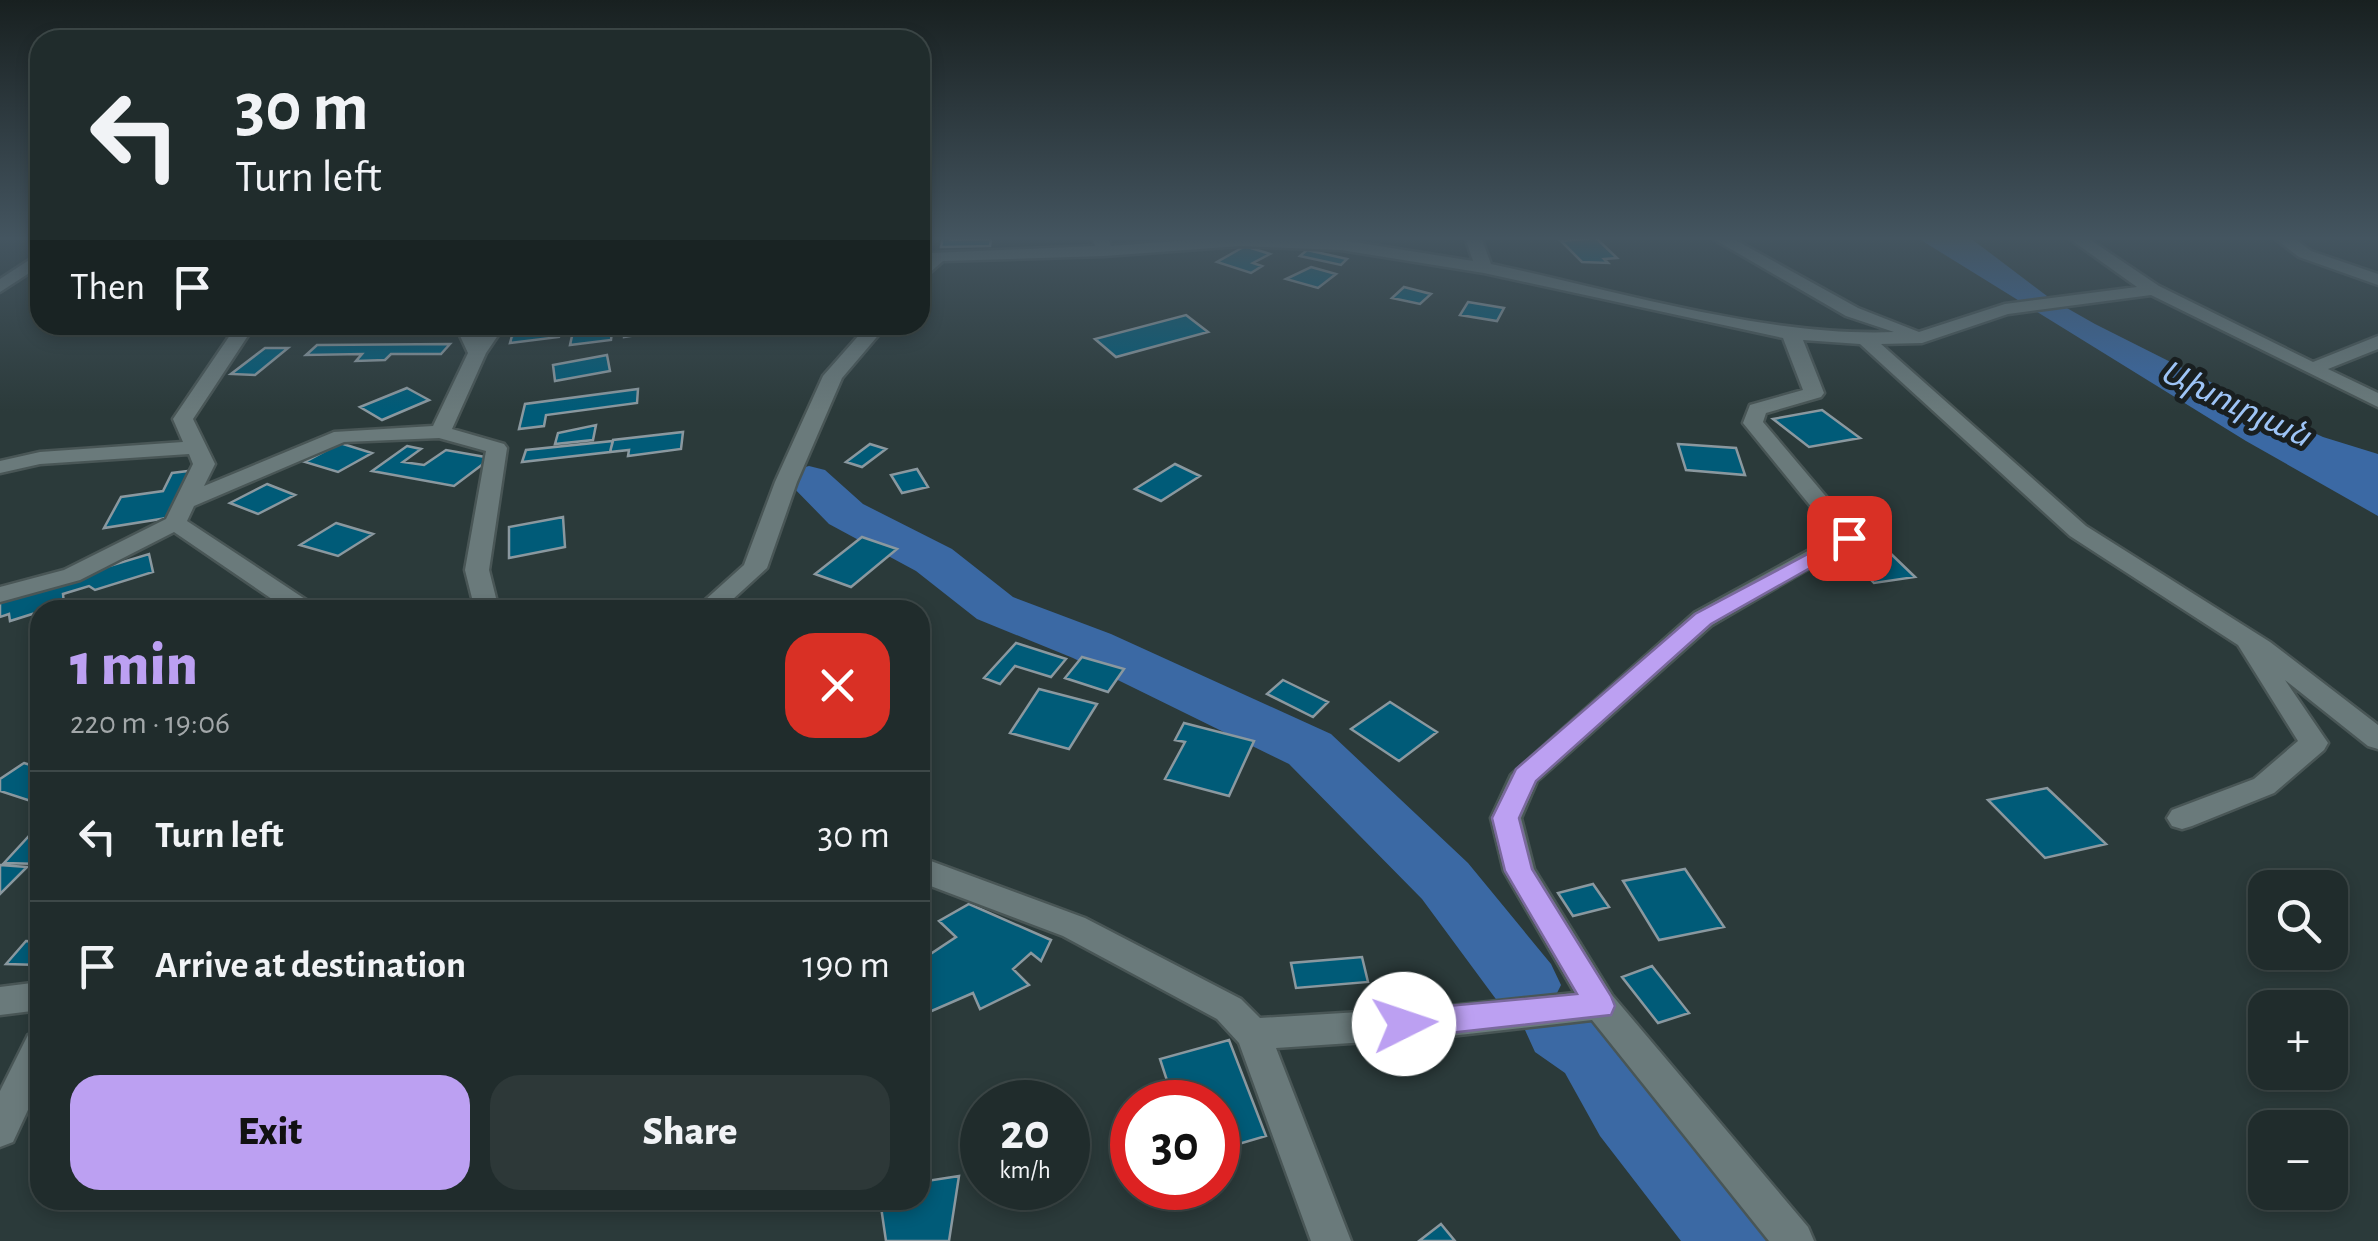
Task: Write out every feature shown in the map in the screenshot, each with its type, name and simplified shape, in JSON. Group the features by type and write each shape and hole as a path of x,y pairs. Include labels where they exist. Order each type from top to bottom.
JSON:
{"street":[{"path":"1609,295 1791,334 1864,339 1922,337 2005,310 2115,295"},
{"path":"1821,295 1852,312 1922,337"},
{"path":"2163,295 2316,367 2378,401"},
{"path":"1791,334 1814,392 1757,410 1753,423 1849,538 1703,619 1525,775 1506,818 1519,871 1600,1006 1794,1241"},
{"path":"182,512 204,464 183,419 239,335"},
{"path":"469,335 477,353"},
{"path":"440,432 489,335"},
{"path":"718,600 755,568 786,482 833,376 869,335"},
{"path":"1864,339 2078,531 2240,634 2378,739"},
{"path":"2316,367 2378,342"},
{"path":"0,595 72,575 182,512 340,436 440,432 496,448 477,570 485,600"},
{"path":"0,466 40,458 196,447"},
{"path":"182,512 292,600"},
{"path":"2182,818 2264,786 2314,743 2240,634"},
{"path":"930,873 1074,927 1230,1010 1254,1034 1332,1241"},
{"path":"0,1001 30,997"},
{"path":"1254,1034 1441,1022 1600,1006"},
{"path":"0,1130 30,1067"}],"water":[{"name":"Ախուրյան","path":"2010,295 2046,295 2274,414 2323,437 2378,454 2378,516 2246,441"}],"building":[{"path":"1395,295 1430,295 1420,304 1392,298"},
{"path":"1468,302 1504,308 1497,321 1460,315"},
{"path":"1186,315 1208,332 1116,357 1095,339"},
{"path":"520,335 559,335 510,343 512,336"},
{"path":"572,335 612,335 611,340 570,345"},
{"path":"450,344 441,354 391,354 385,360 356,361 362,354 306,355 317,345"},
{"path":"265,348 288,348 255,375 231,374"},
{"path":"607,355 610,371 555,381 553,365"},
{"path":"407,388 429,400 382,420 360,407"},
{"path":"638,389 637,403 546,415 544,426 519,429 525,404"},
{"path":"1822,410 1860,438 1809,447 1773,419"},
{"path":"596,425 593,440 555,444 558,433"},
{"path":"683,432 681,449 628,456 629,450 610,452 613,440"},
{"path":"613,441 610,452 522,462 526,450"},
{"path":"340,443 372,453 338,472 305,462"},
{"path":"870,444 886,449 862,467 846,462"},
{"path":"1678,444 1736,448 1745,475 1686,470"},
{"path":"407,446 421,449 403,462 424,465 446,450 491,458 454,486 372,471"},
{"path":"1175,464 1200,476 1161,501 1135,489"},
{"path":"917,469 928,487 902,493 891,475"},
{"path":"196,470 173,517 104,528 121,497 163,491 172,473"},
{"path":"267,484 295,495 258,514 230,503"},
{"path":"563,517 565,547 509,558 509,527"},
{"path":"336,523 373,534 338,556 300,545"},
{"path":"862,537 897,549 851,587 815,574"},
{"path":"1889,552 1915,577 1874,583 1849,557"},
{"path":"149,554 153,572 95,590 89,586 63,594 64,600 30,600 30,615 10,621 9,614 0,617 0,599"},
{"path":"1016,643 1066,659 1051,677 1015,666 1000,684 984,678"},
{"path":"1082,657 1124,669 1108,692 1065,678"},
{"path":"1283,680 1328,702 1313,717 1267,694"},
{"path":"1039,689 1097,704 1069,749 1010,733"},
{"path":"1390,702 1437,732 1399,761 1351,729"},
{"path":"1184,723 1254,741 1229,796 1165,779 1185,742 1175,740"},
{"path":"24,763 30,765 30,801 0,791 0,779"},
{"path":"2047,788 2106,844 2045,858 1988,800"},
{"path":"30,835 30,864 4,863"},
{"path":"0,865 27,867 0,894"},
{"path":"1685,869 1724,927 1659,940 1623,881"},
{"path":"1593,884 1609,907 1573,916 1558,893"},
{"path":"969,904 1051,940 1041,961 1031,953 1013,969 1029,985 980,1009 973,993 930,1012 930,954 956,937 939,921"},
{"path":"26,941 30,941 30,965 6,964"},
{"path":"1362,957 1368,982 1296,988 1291,963"},
{"path":"1652,966 1689,1013 1658,1023 1622,977"},
{"path":"1229,1040 1266,1136 1240,1144 1240,1080 1167,1080 1160,1059"},
{"path":"959,1176 949,1241 886,1241 881,1210 930,1210 930,1180"},
{"path":"1441,1224 1455,1241 1419,1241"}],"waterway":[{"path":"809,480 846,514 934,560 995,608 1092,646 1310,749 1445,881 1526,985"},
{"path":"1561,1030 1591,1050 1627,1111 1733,1241"}],"route":[{"path":"1404,1024 1600,1006 1519,871 1506,818 1525,775 1703,619 1849,538"}]}
